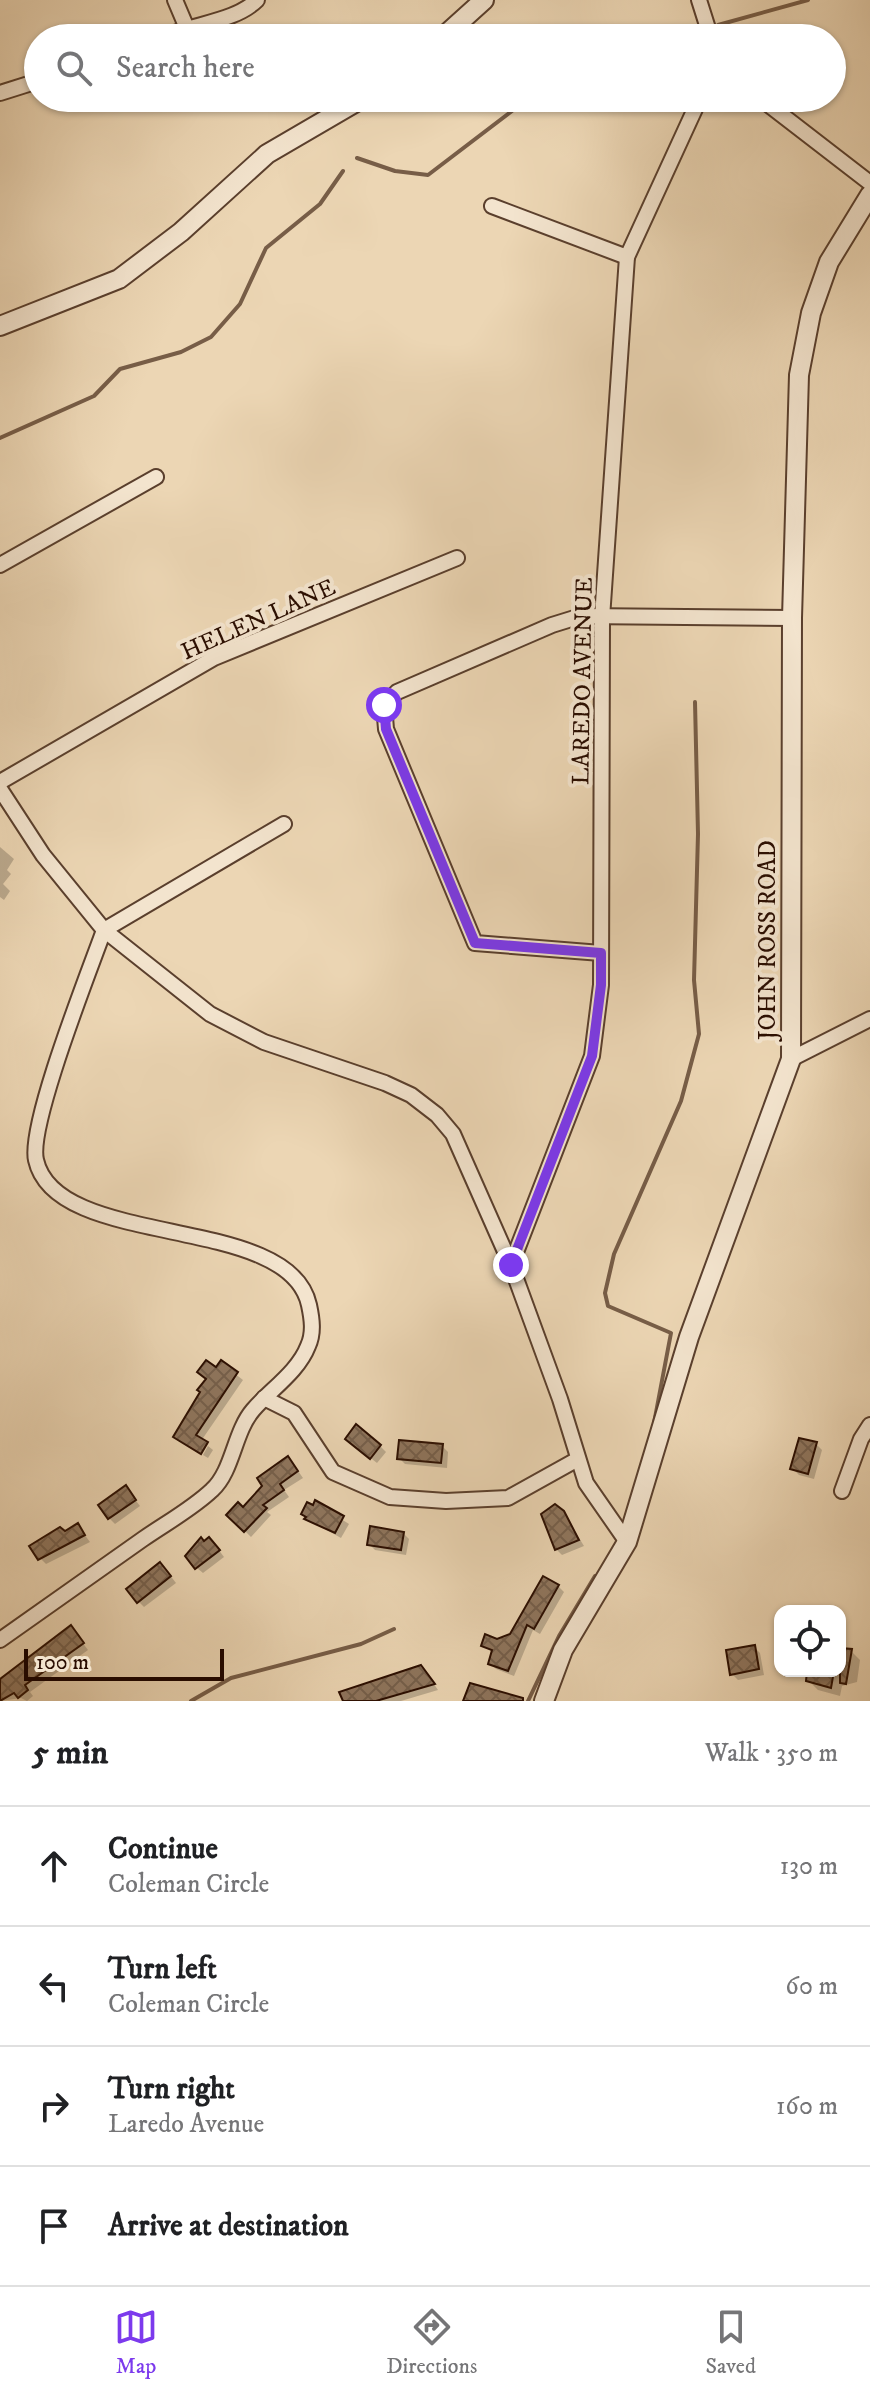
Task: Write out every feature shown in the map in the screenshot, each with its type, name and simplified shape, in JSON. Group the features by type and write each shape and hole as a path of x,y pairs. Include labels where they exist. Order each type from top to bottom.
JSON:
{"street":[{"path":"175,0 185,24"},
{"path":"194,24 247,10 257,0"},
{"path":"457,24 484,0"},
{"path":"699,0 707,24"},
{"path":"0,93 24,85"},
{"path":"0,326 119,279 181,232 267,154 339,112"},
{"name":"LAREDO AVENUE","path":"511,1265 592,1056 601,985 602,618 627,257 694,112"},
{"path":"778,112 870,183"},
{"name":"JOHN ROSS ROAD","path":"544,1701 563,1650 627,1542 689,1337 791,1059 792,618 799,375 811,313 829,262 870,195"},
{"path":"492,206 627,257"},
{"path":"0,565 156,477"},
{"name":"HELEN LANE","path":"0,782 214,658 457,558"},
{"path":"601,953 475,943 386,729 384,705 397,692 552,625 581,616 792,618"},
{"path":"0,789 43,855 104,930 210,1014 264,1042 385,1083 411,1095 437,1115 453,1134 511,1265 592,1494 627,1542"},
{"path":"0,1640 215,1488 250,1413 308,1347 313,1323 307,1294 283,1269 220,1241 93,1214 64,1201 45,1179 35,1159 40,1117 104,930 284,824"},
{"path":"791,1059 870,1019"},
{"path":"264,1398 294,1413 333,1472 390,1497 446,1501 508,1498 578,1459"},
{"path":"842,1491 861,1439 870,1425"}],"building":[{"path":"206,1360 216,1367 221,1360 238,1372 196,1435 208,1442 201,1454 173,1437 206,1379 197,1372"},
{"path":"356,1424 381,1445 370,1459 345,1439"},
{"path":"799,1438 817,1442 808,1474 790,1469"},
{"path":"399,1440 443,1444 441,1463 397,1459"},
{"path":"288,1456 298,1471 280,1484 284,1490 263,1505 267,1508 244,1532 226,1515 238,1502 243,1507 262,1486 257,1478"},
{"path":"126,1485 136,1500 108,1519 98,1505"},
{"path":"315,1500 344,1516 335,1533 304,1519 306,1517 301,1514 307,1502 313,1505"},
{"path":"555,1504 564,1511 579,1540 555,1550 541,1514"},
{"path":"78,1523 85,1535 38,1560 29,1546 60,1527 65,1531"},
{"path":"370,1526 404,1532 401,1550 367,1545"},
{"path":"201,1537 204,1541 209,1537 220,1550 195,1569 185,1556"},
{"path":"160,1562 171,1576 137,1603 126,1589"},
{"path":"543,1576 559,1585 534,1629 527,1625 508,1671 488,1664 492,1650 481,1646 485,1634 497,1639 510,1634"},
{"path":"71,1625 84,1643 25,1685 28,1690 18,1698 14,1693 0,1701 0,1679"},
{"path":"755,1645 759,1669 730,1675 726,1650"},
{"path":"846,1648 852,1649 846,1684 840,1683 840,1677 846,1677"},
{"path":"421,1665 435,1684 376,1701 343,1701 339,1692"},
{"path":"806,1677 833,1677 831,1688 806,1681"},
{"path":"470,1683 523,1698 523,1701 463,1701"}],"waterway":[{"path":"722,24 808,0"},
{"path":"357,158 395,171 428,175 511,112"},
{"path":"0,438 94,396 120,369 181,352 211,337 240,304 266,248 320,204 343,171"},
{"path":"654,1423 671,1333 608,1306 605,1293 614,1254 681,1101 699,1034 694,980 698,834 695,702"},
{"path":"528,1701 559,1636 595,1576"},
{"path":"191,1701 231,1678 361,1644 394,1629"}],"route":[{"path":"384,705 386,729 475,943 601,953 601,985 592,1056 511,1265"}]}
